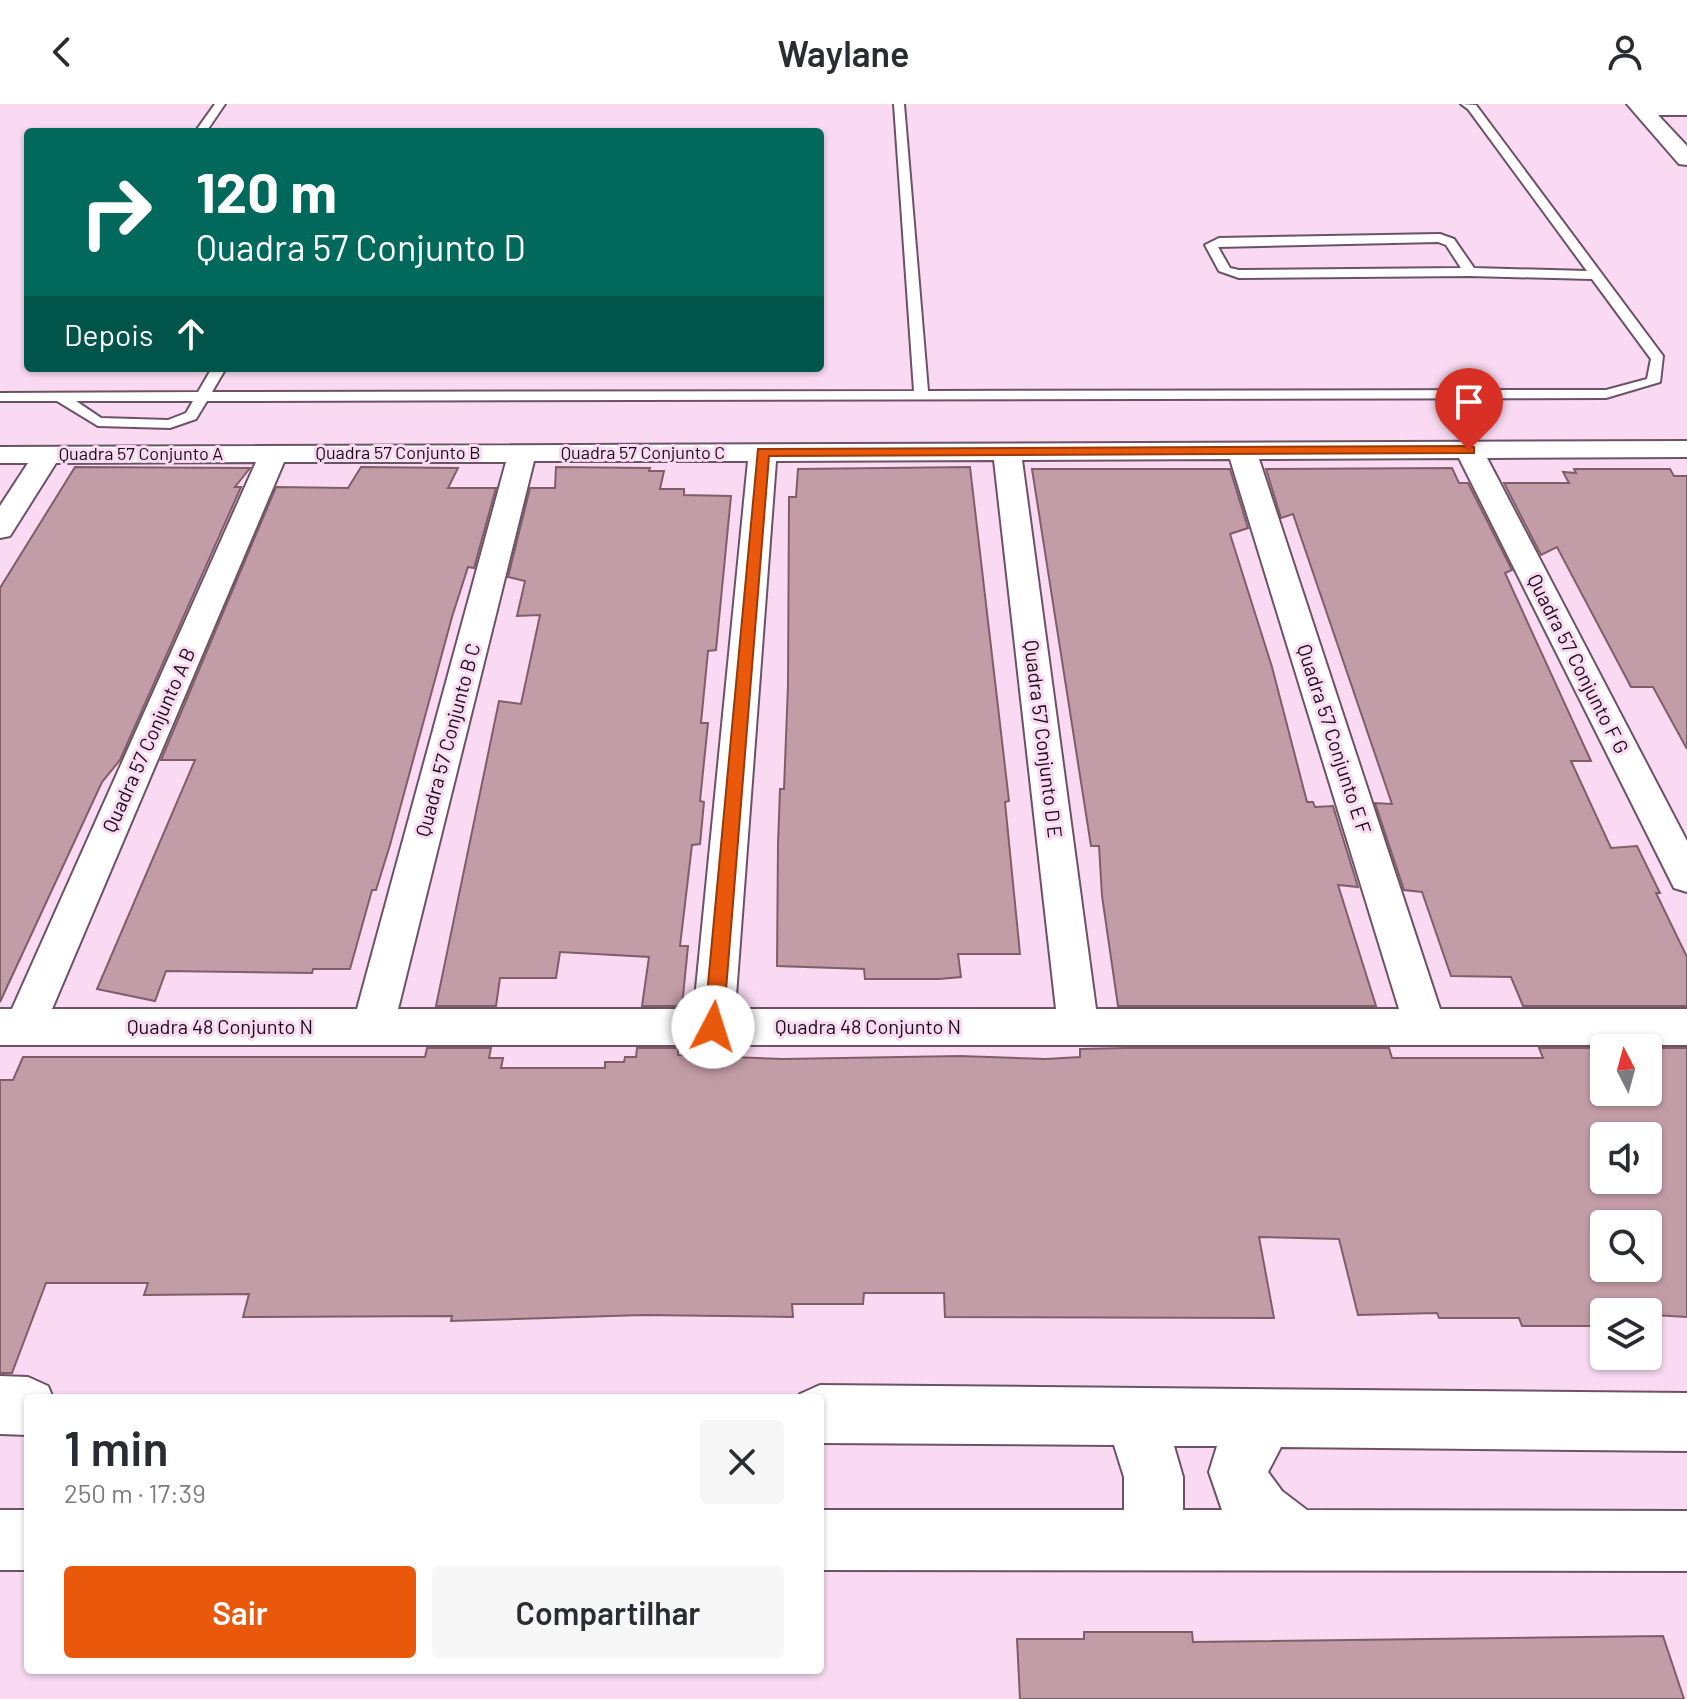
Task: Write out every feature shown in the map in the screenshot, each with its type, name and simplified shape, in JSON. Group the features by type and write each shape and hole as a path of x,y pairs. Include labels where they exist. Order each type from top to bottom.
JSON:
{"street":[{"path":"1640,107 1687,109"},
{"path":"1640,107 1687,159"},
{"name":"Quadra 57 Conjunto C","path":"522,453 1687,449"},
{"name":"Quadra 57 Conjunto D E","path":"1007,450 1078,1027"},
{"name":"Quadra 57 Conjunto F G","path":"1469,450 1687,877"},
{"name":"Quadra 57 Conjunto E F","path":"1242,451 1425,1027"},
{"path":"713,1027 763,452"},
{"name":"Quadra 57 Conjunto B","path":"274,454 522,453"},
{"name":"Quadra 57 Conjunto B C","path":"373,1027 522,453"},
{"name":"Quadra 57 Conjunto A","path":"0,529 47,455 274,454"},
{"name":"Quadra 57 Conjunto A B","path":"12,1027 274,454"},
{"path":"0,455 47,455"},
{"name":"Quadra 48 Conjunto N","path":"12,1027 1687,1027"},
{"path":"0,1405 24,1406"},
{"path":"824,1414 1687,1422"},
{"path":"1130,1417 1146,1445 1155,1483 1155,1518 1145,1540"},
{"path":"1268,1417 1244,1444 1239,1481 1263,1516 1297,1540"},
{"path":"0,1540 24,1540"},
{"path":"824,1540 1687,1541"}],"lane":[{"path":"203,128 220,104"},
{"path":"899,104 921,395"},
{"path":"0,397 1606,394 1653,382 1658,359 1472,107 1466,104"},
{"path":"1470,272 1450,242 1440,238 1219,242 1211,245 1225,271 1239,274 1470,272 1595,275"},
{"path":"60,397 98,422 120,426 170,424 191,416 217,372"}],"building":[{"path":"75,467 250,468 235,487 241,487 120,760 102,782 0,1002 0,588"},
{"path":"361,467 458,468 448,488 496,488 474,568 468,567 452,617 390,845 376,890 372,890 350,969 313,969 312,973 166,971 155,1001 97,989 195,760 161,760 276,487 348,488"},
{"path":"556,467 650,468 649,471 664,471 660,489 684,489 684,495 731,496 716,650 708,651 701,723 708,723 700,801 704,802 700,844 692,845 680,946 688,946 682,1006 642,1006 649,957 560,952 556,978 500,978 496,1006 436,1006 499,701 521,704 540,615 517,616 525,581 508,577 530,488 555,488"},
{"path":"970,467 1009,801 1005,802 1020,954 958,954 961,977 939,979 865,979 864,969 777,966 780,789 784,789 788,685 789,497 796,497 798,469"},
{"path":"1452,468 1459,483 1468,483 1512,570 1505,573 1591,761 1571,761 1611,848 1637,846 1660,893 1656,893 1687,957 1687,1006 1523,1006 1511,977 1451,976 1422,892 1404,890 1375,803 1392,804 1293,514 1281,518 1266,469"},
{"path":"1032,469 1230,469 1248,528 1230,534 1272,667 1307,802 1313,802 1315,807 1333,806 1358,887 1338,885 1376,1006 1118,1006 1102,896 1099,846 1091,846"},
{"path":"1574,469 1670,469 1674,476 1687,476 1687,749 1653,687 1631,687 1557,547 1541,555 1504,483 1569,483 1563,472 1576,473"},
{"path":"427,1048 491,1048 489,1058 503,1058 501,1068 605,1068 605,1062 624,1062 625,1057 636,1057 637,1048 678,1048 678,1055 783,1059 960,1056 1046,1059 1080,1057 1080,1049 1125,1048 1389,1048 1392,1058 1543,1058 1539,1048 1590,1048 1590,1106 1662,1106 1662,1048 1687,1048 1687,1317 1662,1315 1662,1298 1590,1298 1590,1326 1522,1326 1519,1318 1439,1318 1437,1313 1358,1315 1339,1239 1259,1237 1274,1318 945,1317 944,1293 864,1293 863,1304 792,1304 793,1317 643,1315 451,1321 452,1316 243,1317 249,1294 144,1295 148,1283 46,1283 12,1373 0,1373 0,1080 13,1080 23,1057 425,1057"},
{"path":"1084,1632 1192,1632 1193,1642 1663,1636 1684,1699 1020,1699 1017,1639 1084,1639"}],"route":[{"path":"713,1027 763,452 1469,450"}]}
